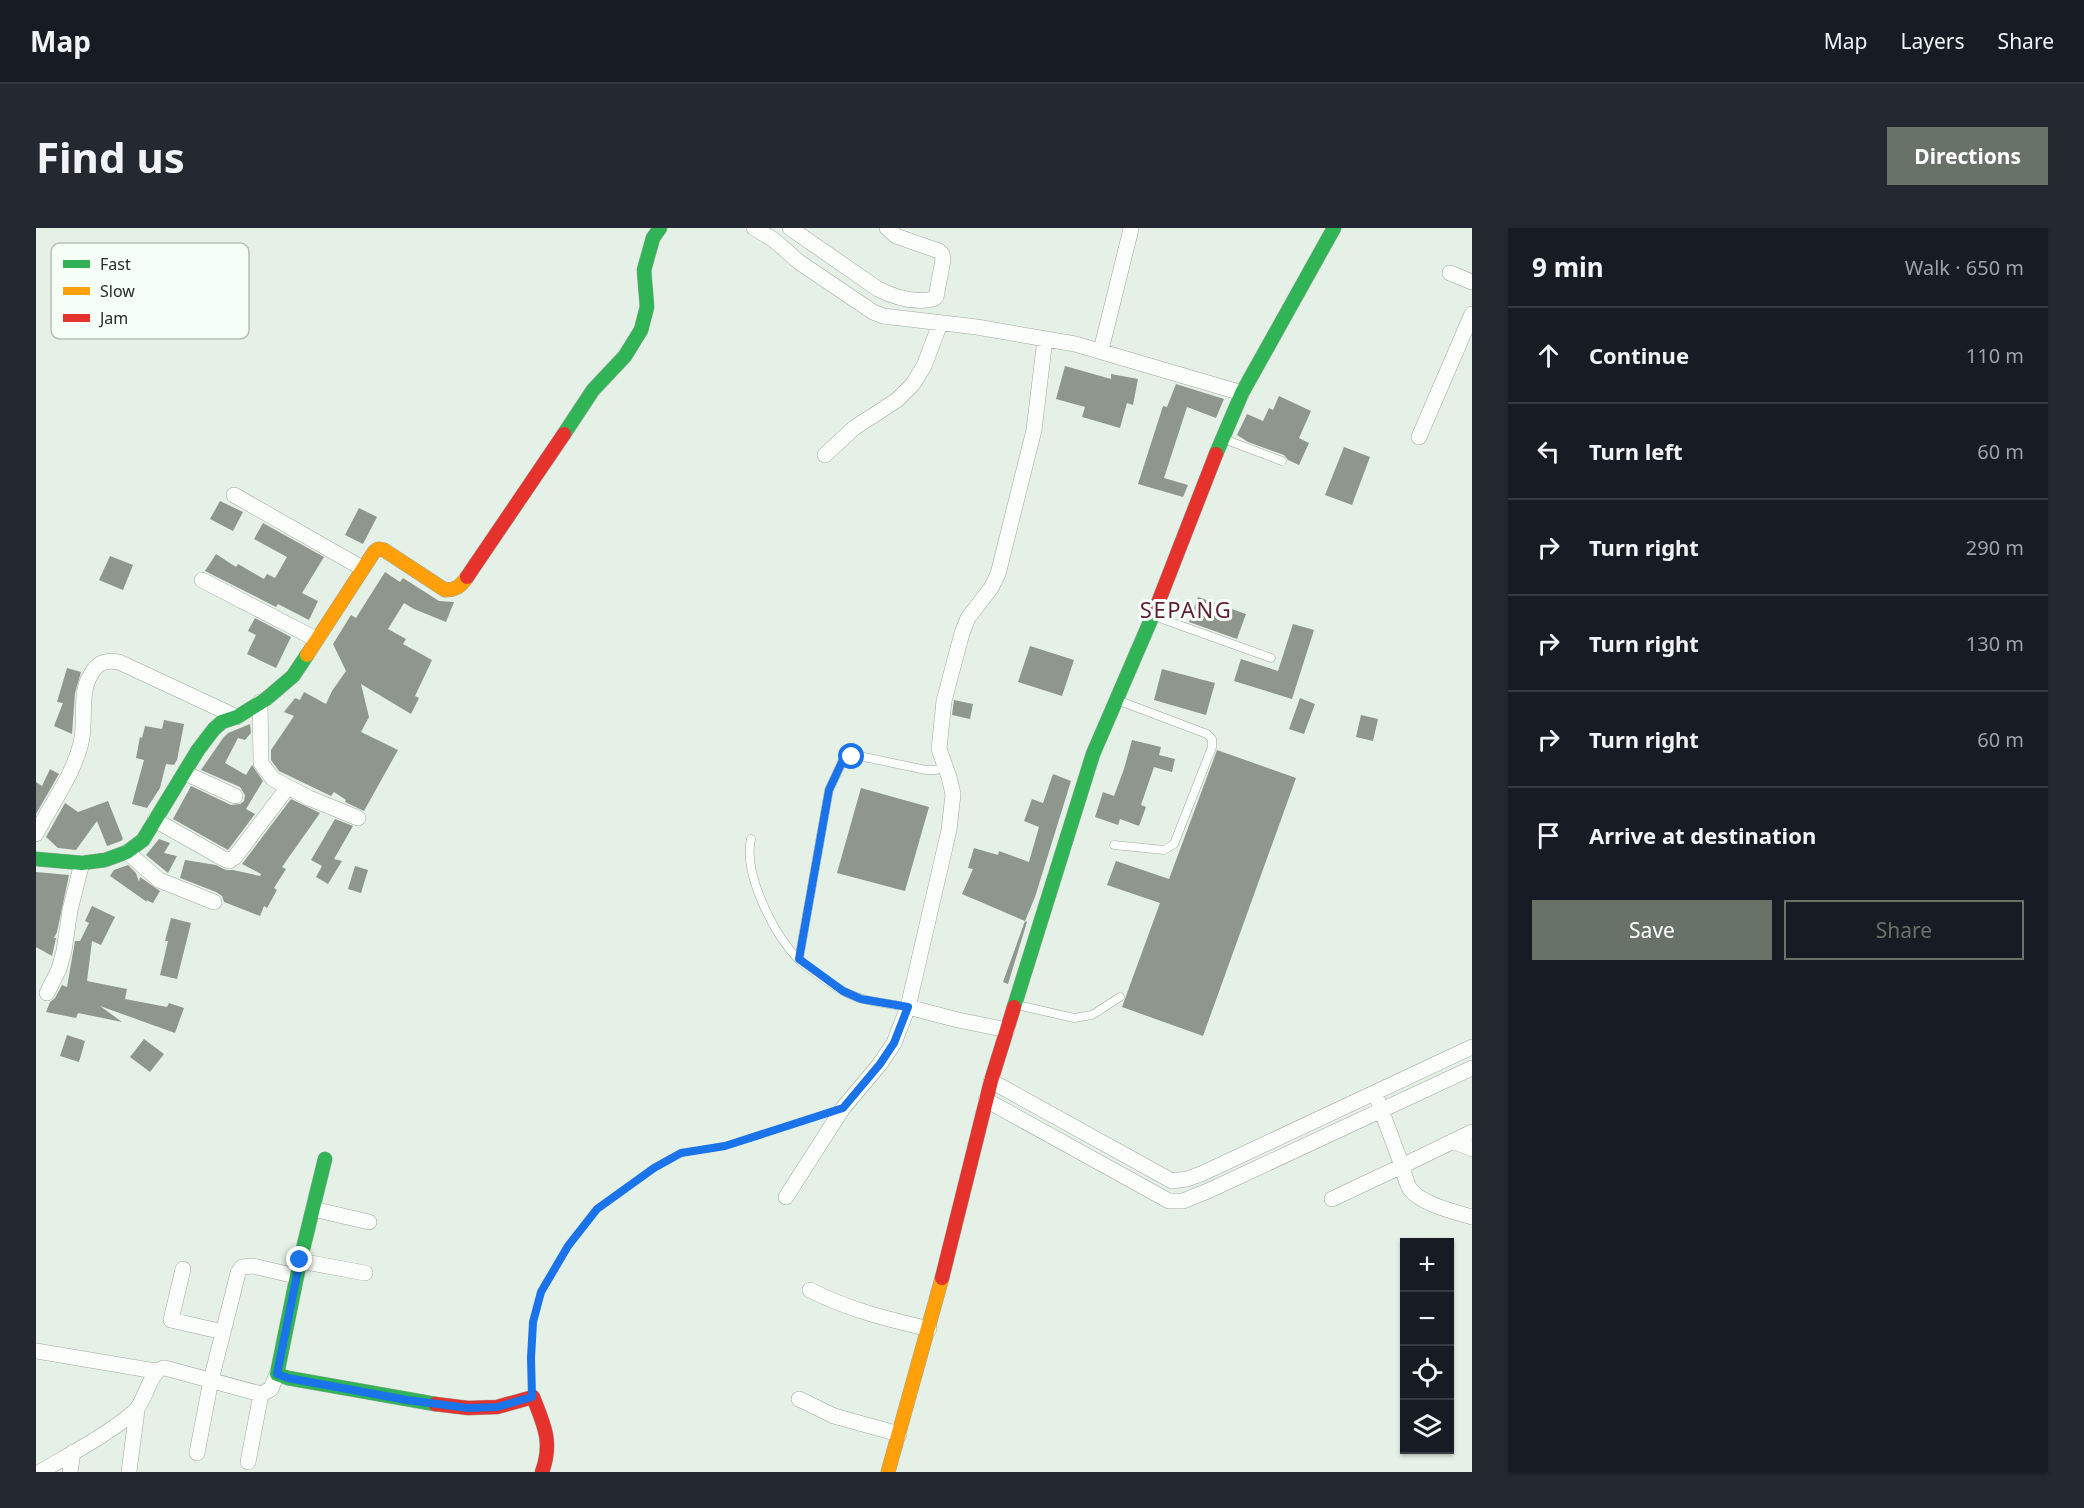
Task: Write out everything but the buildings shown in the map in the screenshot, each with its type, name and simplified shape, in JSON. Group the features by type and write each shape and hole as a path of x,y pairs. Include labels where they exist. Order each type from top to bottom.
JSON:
{"street":[{"path":"36,860 82,863 105,860 127,852 143,840 198,750 214,729 222,722 237,717 260,702 293,676 374,552 384,550 445,590 453,590 462,584 593,390 626,356 641,330 647,307 644,270 652,238 660,228"},
{"path":"754,228 873,312 892,318 977,327 1101,350 1242,393"},
{"path":"790,228 890,295 910,299 936,297 942,254 896,236 887,228"},
{"path":"888,1472 929,1329 991,1081 1093,754 1153,616 1222,438 1242,393 1334,228"},
{"path":"1101,350 1131,229"},
{"path":"1450,273 1472,282"},
{"path":"1419,437 1472,314"},
{"path":"825,455 854,428 897,400 913,384 924,366 940,324"},
{"path":"786,1197 843,1108 880,1064 894,1043 908,1007 949,830 953,794 939,749 944,701 968,618 991,588 998,574 1034,430 1045,339"},
{"path":"234,495 362,568"},
{"path":"202,580 316,639"},
{"path":"36,834 73,767 82,742 85,690 88,679 99,663 104,660 119,662 237,717"},
{"path":"260,702 261,764 273,779 309,798 358,818"},
{"path":"185,773 235,796"},
{"path":"155,820 229,861 235,857 288,787"},
{"path":"127,852 159,880 214,902"},
{"path":"47,993 59,969 64,951 70,910 82,863"},
{"path":"908,1007 1007,1030"},
{"path":"991,1081 1172,1181 1187,1179 1472,1047"},
{"path":"986,1100 1169,1201 1183,1201 1472,1068"},
{"path":"1374,1093 1411,1190 1433,1204 1472,1217"},
{"path":"1038,1129 1046,1111"},
{"path":"1332,1199 1472,1132"},
{"path":"1453,1141 1472,1149"},
{"path":"129,1472 137,1410 158,1368 261,1394 271,1389 277,1374 296,1276 326,1159"},
{"path":"1139,1184 1147,1167"},
{"path":"313,1209 369,1222"},
{"path":"300,1260 366,1273"},
{"path":"197,1453 211,1380 238,1273 242,1267 253,1266 296,1276"},
{"path":"183,1269 171,1320 223,1332"},
{"path":"810,1290 838,1304 929,1329"},
{"path":"36,1351 155,1371"},
{"path":"277,1374 407,1400 468,1408 497,1407 532,1397 549,1448 548,1460 542,1472"},
{"path":"248,1461 261,1394"},
{"path":"800,1399 834,1416 899,1434"},
{"path":"40,1472 137,1410"},
{"path":"70,1472 73,1452"}],"lane":[{"path":"1222,438 1282,461"},
{"path":"1153,616 1271,658"},
{"path":"1114,845 1164,850 1174,844 1212,747 1212,739 1207,734 1115,700"},
{"path":"799,959 829,790 842,762 846,759 864,757 926,770 936,770 944,766"},
{"path":"751,839 748,849 750,868 758,894 775,926 799,959 843,991 861,999 908,1007"},
{"path":"1015,1004 1074,1018 1092,1015 1120,997"}],"path":[{"path":"532,1397 533,1322 541,1292 568,1246 597,1209 654,1168 681,1153 725,1146 843,1108"}],"traffic: fast":[{"path":"564,434 593,390 625,356 641,330 647,307 644,270 653,238 660,228"},
{"path":"1216,454 1242,393 1334,228"},
{"path":"1014,1007 1093,754 1156,608"},
{"path":"36,859 82,863 105,860 127,852 143,840 198,750 214,729 222,722 237,717 266,699 293,676 307,655"},
{"path":"325,1159 300,1261 277,1374 288,1378 435,1404"}],"traffic: slow":[{"path":"307,655 378,549 384,550 445,590 458,587 467,577"},
{"path":"888,1472 942,1278"}],"traffic: jam":[{"path":"467,577 564,434"},
{"path":"1156,608 1216,454"},
{"path":"942,1278 991,1081 1014,1007"},
{"path":"435,1404 468,1408 497,1407 533,1397 544,1425 547,1442 542,1472"}],"district":[{"name":"SEPANG","path":"1186,610"}],"route":[{"path":"300,1260 277,1374 407,1400 468,1408 497,1407 532,1397 533,1322 541,1292 568,1246 597,1209 654,1168 681,1153 725,1146 843,1108 880,1064 894,1043 908,1007 861,999 843,991 799,959 829,790 842,762 852,757"}]}
